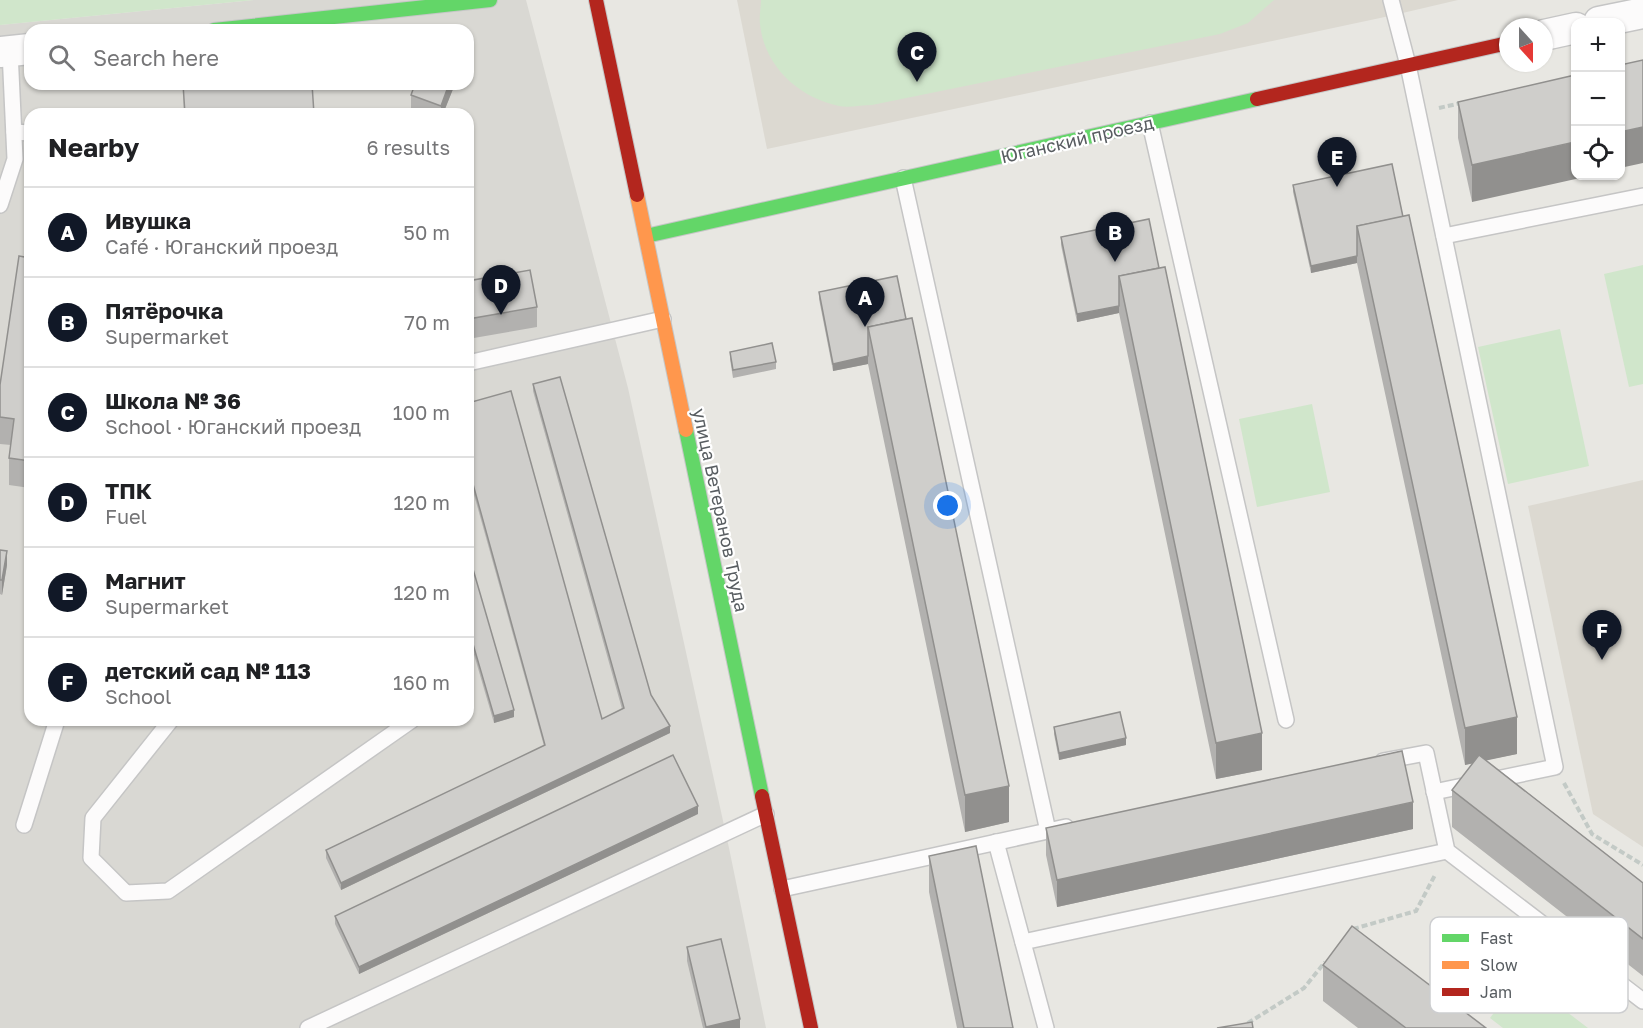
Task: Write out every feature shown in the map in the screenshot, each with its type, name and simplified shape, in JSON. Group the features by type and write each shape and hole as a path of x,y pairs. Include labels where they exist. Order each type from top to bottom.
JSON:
{"street":[{"path":"269,24 490,0"},
{"name":"улица Ветеранов Труда","path":"596,0 811,1028"},
{"path":"1617,18 1643,12"},
{"path":"1553,33 1571,29"},
{"name":"Юганский проезд","path":"646,236 1499,45"}],"lane":[{"path":"1391,0 1408,65 1555,767 1434,792"},
{"path":"0,205 15,159 13,50"},
{"path":"1150,123 1286,720"},
{"path":"14,132 24,133"},
{"path":"903,178 1048,831"},
{"path":"1444,236 1643,196"},
{"path":"474,362 663,319"},
{"path":"24,825 55,726"},
{"path":"166,726 93,818 91,858 126,893 168,891 403,726"},
{"path":"1373,762 1426,753 1448,850 1535,917"},
{"path":"308,1028 766,814"},
{"path":"782,889 1083,823"},
{"path":"996,842 1046,1028"},
{"path":"1023,942 1448,850"},
{"path":"1628,989 1643,1001"}],"path":[{"path":"1418,112 1463,102"},
{"path":"1555,767 1592,834 1643,865"},
{"path":"1350,930 1416,911 1448,850"},
{"path":"1240,1028 1304,988 1330,955"}],"shaded area":[{"path":"254,0 526,0 628,388 766,1028 0,1028 0,25"},
{"path":"737,0 1458,0 767,149"},
{"path":"1643,480 1643,847 1593,814 1528,506"}],"green space":[{"path":"0,0 254,0 0,25"},
{"path":"761,0 1274,0 1248,23 1220,34 872,105 847,107 810,96 797,88 776,66 763,39 760,21"},
{"path":"1643,265 1643,384 1629,387 1604,274"},
{"path":"1560,329 1589,466 1508,484 1478,347"},
{"path":"1312,404 1330,492 1257,507 1239,419"},
{"path":"1494,1013 1568,1013 1588,1028 1503,1028 1490,1018"}],"building":[{"path":"1643,60 1643,127 1625,131 1625,72 1625,64"},
{"path":"1571,76 1571,143 1472,165 1458,102"},
{"path":"183,90 312,90 314,108 185,108"},
{"path":"413,90 447,90 441,106 411,95"},
{"path":"1392,164 1403,217 1357,226 1357,256 1311,266 1293,185"},
{"path":"1409,215 1517,717 1465,728 1357,226"},
{"path":"1149,219 1159,268 1119,276 1119,306 1077,314 1061,237"},
{"path":"19,256 24,257 24,460 9,458 14,419 0,417 0,385"},
{"path":"1165,267 1262,733 1216,743 1119,276"},
{"path":"530,270 537,307 474,318 474,280"},
{"path":"897,276 906,319 868,327 868,356 833,364 819,292"},
{"path":"912,318 1009,786 965,795 868,327"},
{"path":"772,343 776,362 733,370 730,352"},
{"path":"560,377 651,695 670,726 341,883 326,850 545,745 474,488 474,401 511,391 602,719 624,708 533,384"},
{"path":"0,550 7,551 2,580 0,580"},
{"path":"474,573 514,710 494,716 474,648"},
{"path":"1120,712 1126,738 1059,753 1054,727"},
{"path":"1402,751 1413,802 1057,880 1046,828"},
{"path":"673,755 698,806 359,967 335,916"},
{"path":"1479,755 1643,883 1643,939 1628,927 1628,917 1615,917 1452,790"},
{"path":"976,846 1013,1028 964,1028 929,856"},
{"path":"1352,926 1430,985 1430,1013 1466,1013 1486,1028 1406,1028 1323,965"},
{"path":"721,939 740,1019 706,1027 687,947"},
{"path":"1252,1022 1253,1028 1217,1028"}],"traffic: fast":[{"path":"269,24 490,0"},
{"path":"646,236 1257,99"},
{"path":"686,430 762,796"}],"traffic: slow":[{"path":"637,195 686,430"}],"traffic: jam":[{"path":"596,0 637,195"},
{"path":"1257,99 1499,45"},
{"path":"762,796 811,1028"}],"place":[{"name":"Школа № 36","path":"917,82"},
{"name":"Магнит","path":"1337,187"},
{"name":"Пятёрочка","path":"1115,262"},
{"name":"ТПК","path":"501,315"},
{"name":"Ивушка","path":"865,327"},
{"name":"детский сад № 113","path":"1602,660"}]}
